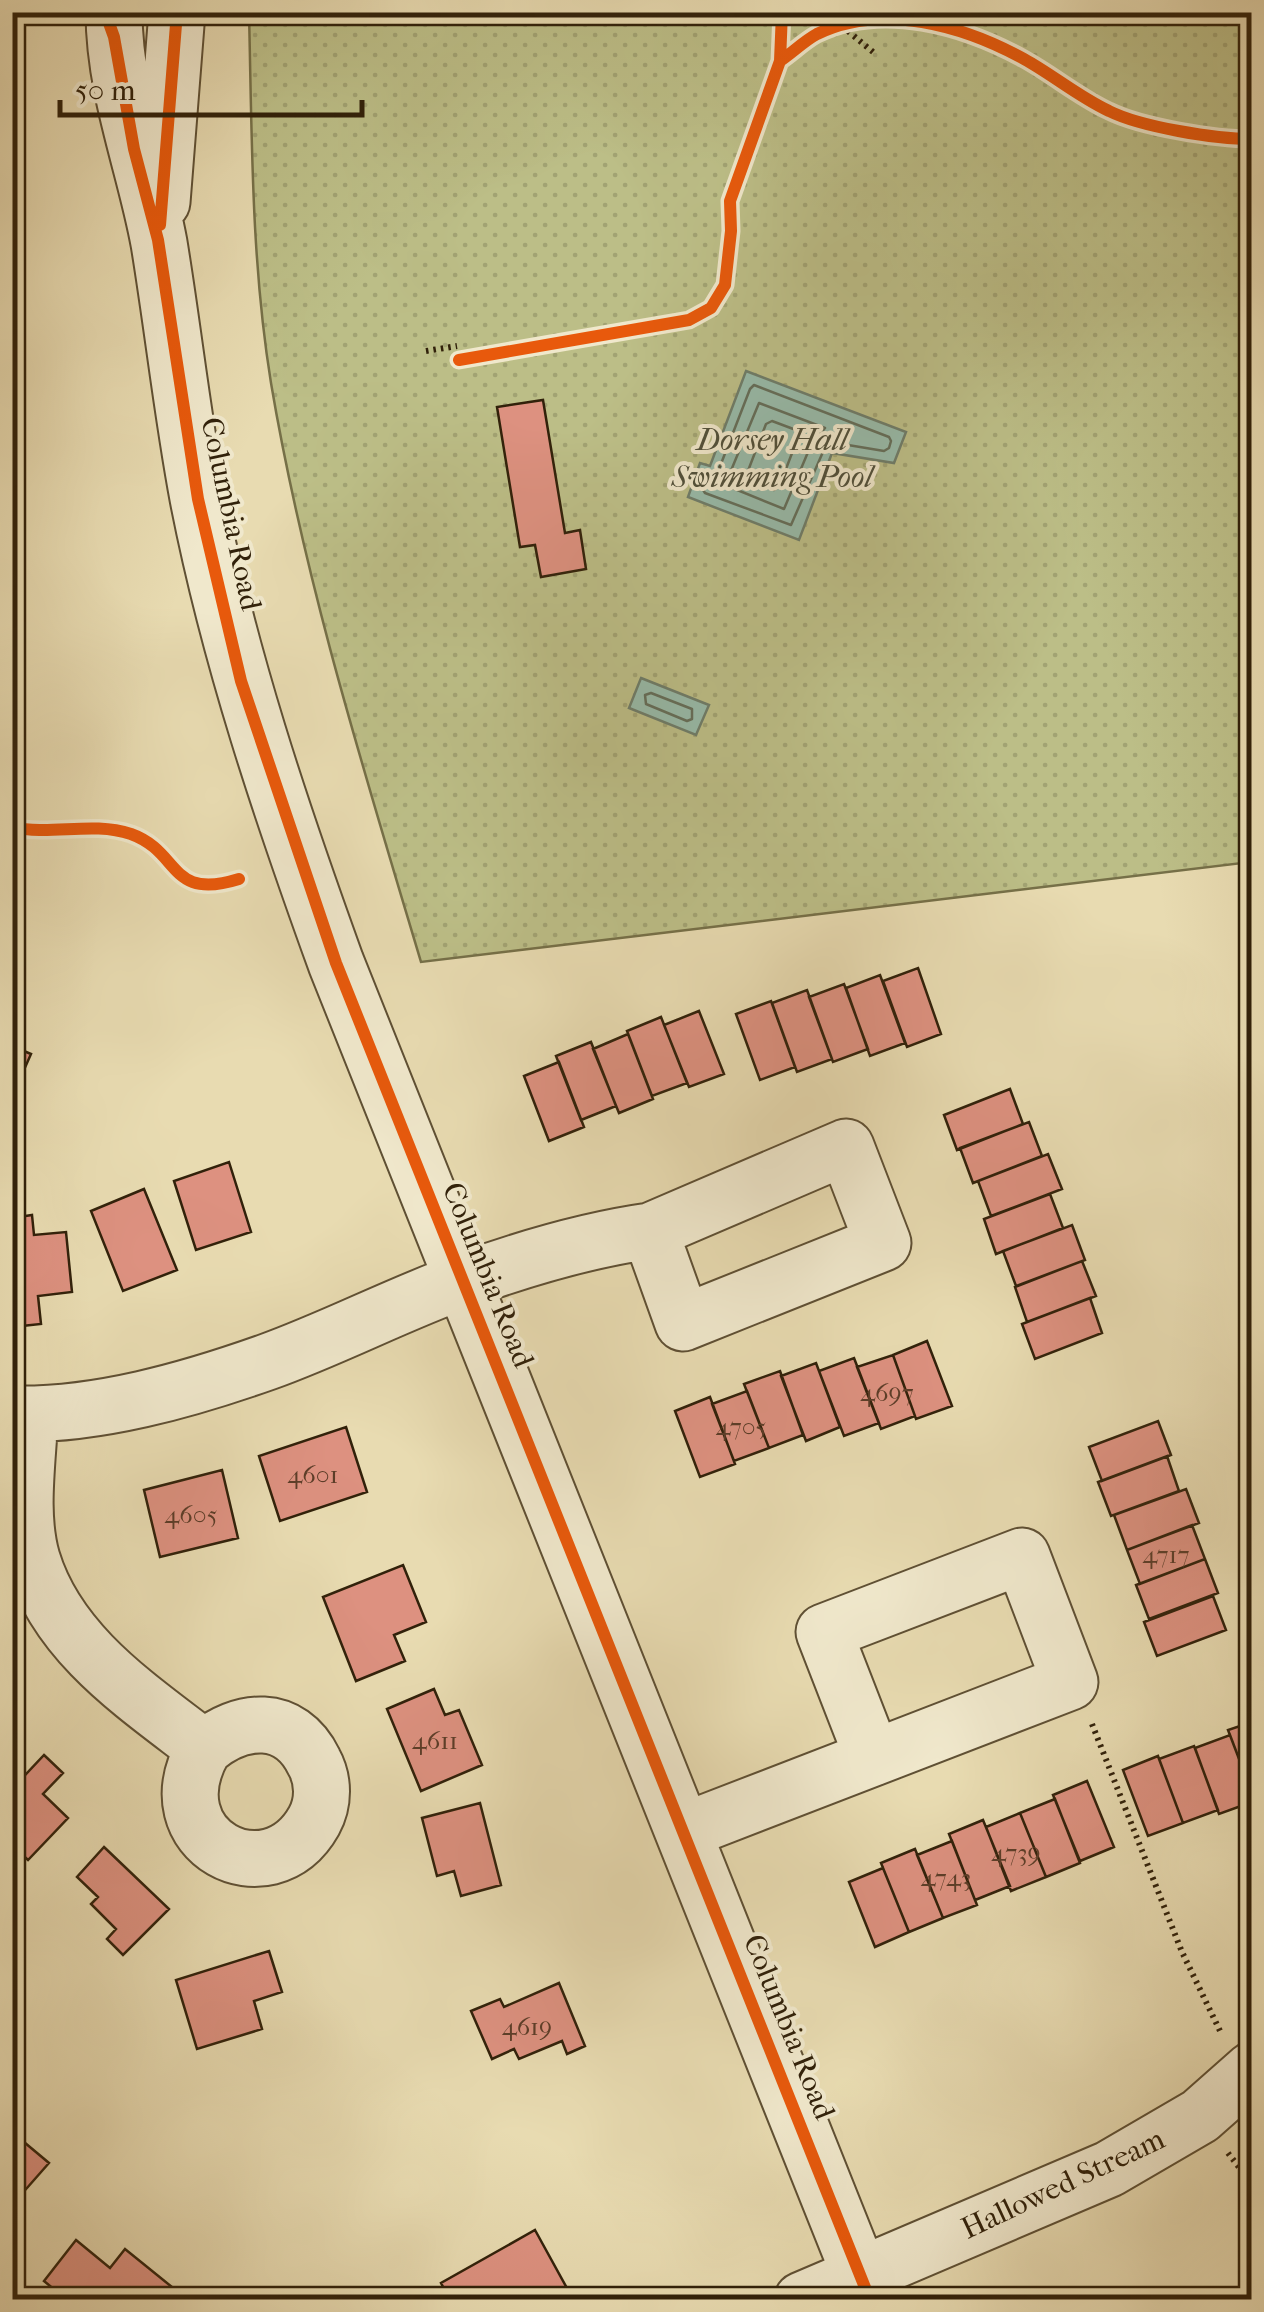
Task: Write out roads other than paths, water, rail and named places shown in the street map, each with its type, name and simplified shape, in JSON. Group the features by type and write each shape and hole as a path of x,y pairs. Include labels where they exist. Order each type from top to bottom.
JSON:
{"street":[{"name":"Columbia Road","path":"158,240 177,12"},
{"name":"Columbia Road","path":"111,21 134,148 158,240 198,500 241,681 336,963 865,2286"},
{"path":"204,1748 112,1677 54,1608 32,1558 25,1508 22,1414 123,1402 268,1362 462,1280 585,1240 650,1230"},
{"path":"684,1832 1070,1682 1022,1556 824,1632 872,1758"},
{"name":"Hallowed Stream","path":"802,2300 865,2286 1108,2169 1200,2116 1251,2071"}],"water":[{"name":"Dorsey Hall Swimming Pool","path":"746,371 906,432 894,463 832,453 799,540 688,497 700,463 710,466"},
{"path":"641,678 709,705 696,735 629,708"}]}
